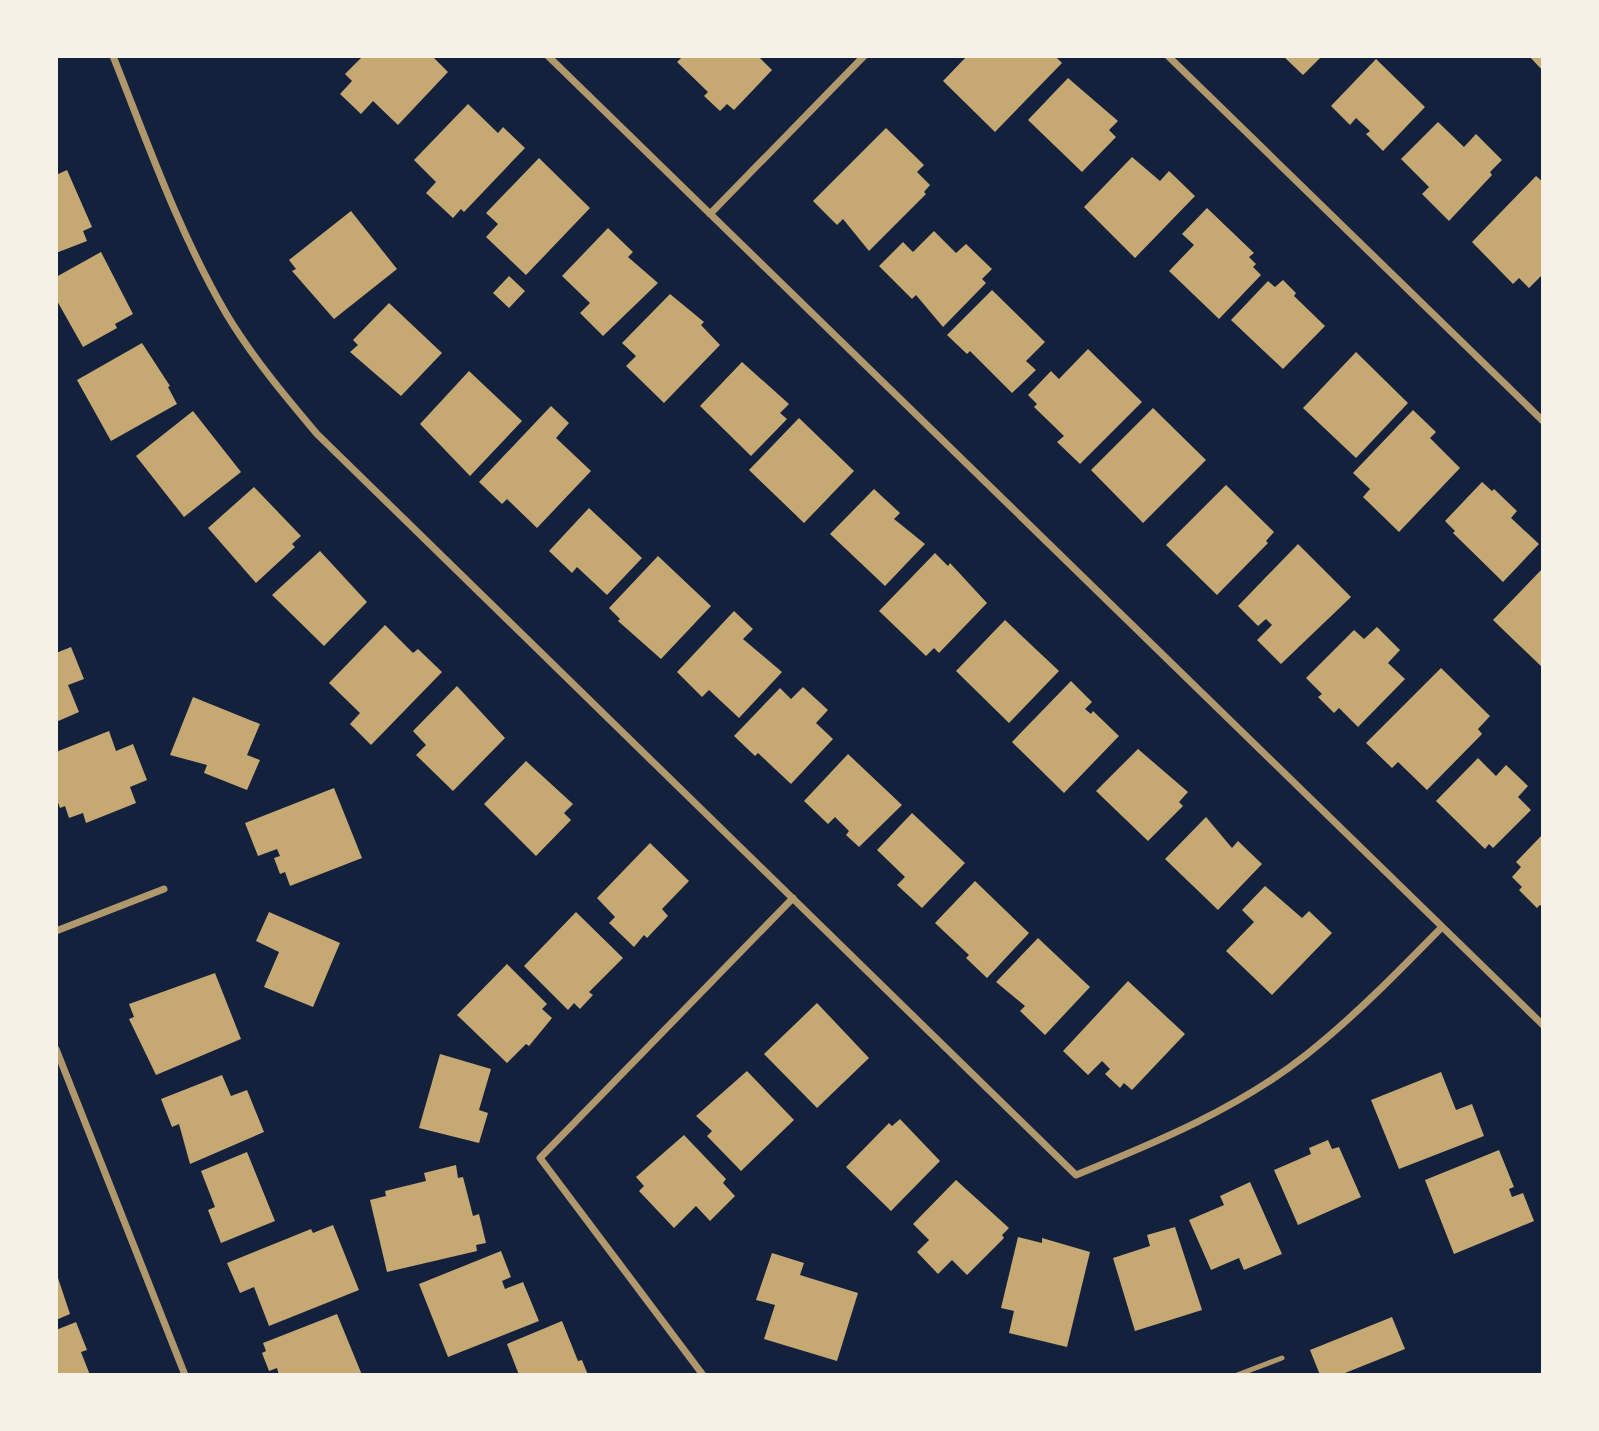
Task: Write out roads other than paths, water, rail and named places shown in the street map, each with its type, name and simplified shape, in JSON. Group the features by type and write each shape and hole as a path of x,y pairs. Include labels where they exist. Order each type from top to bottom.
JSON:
{"street":[{"path":"113,56 194,253 228,317 268,376 317,435 1076,1174 1170,1137 1238,1101 1305,1056 1364,1006 1442,927"},
{"path":"548,56 1543,1025"},
{"path":"710,214 864,56"},
{"path":"1168,56 1543,421"},
{"path":"56,932 164,889"},
{"path":"703,1375 540,1158 793,898"},
{"path":"56,1049 185,1375"}],"lane":[{"path":"1237,1375 1282,1358"}]}
